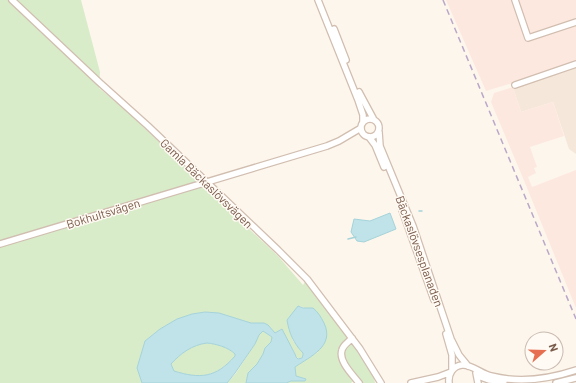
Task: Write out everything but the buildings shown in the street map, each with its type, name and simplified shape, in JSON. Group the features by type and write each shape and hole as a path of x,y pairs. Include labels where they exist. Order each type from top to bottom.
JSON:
{"street":[{"name":"Gamla Bäckaslövsvägen","path":"12,0 148,126 278,250 307,280 352,338 381,383"},
{"path":"318,0 358,100 363,115 361,128"},
{"name":"Bäckaslövsesplanaden","path":"322,0 360,96 372,118 379,123 379,140 382,150 413,226 451,340 459,355 468,366"},
{"path":"515,0 528,38 576,22"},
{"path":"514,84 576,64"},
{"path":"363,122 372,118"},
{"name":"Bokhultsvägen","path":"0,244 328,146 361,128"},
{"name":"Bäckaslövsesplanaden","path":"361,128 366,136 375,145 416,246 452,355 452,371 449,377 449,383"},
{"path":"350,135 375,136 379,132"},
{"path":"352,338 341,351 341,357 359,383"},
{"path":"410,383 438,378 461,365 468,366 489,376 513,379"},
{"path":"474,370 478,376 478,383"},
{"path":"478,376 495,381 537,379 576,370"},
{"path":"556,383 576,378"}],"shaded area":[{"path":"446,0 576,0 576,64 486,91"},
{"path":"576,64 576,154 569,149 553,102 521,112 513,87"},
{"path":"513,87 521,112 553,102 564,136 530,147 537,167 534,168 536,173 528,177 532,187 576,170 576,308 491,102 494,93"}],"green space":[{"path":"0,0 81,0 100,72 99,88 131,115 278,256 303,285 307,279 369,367 375,383 358,383 356,379 351,383 286,383 291,381 305,381 306,379 296,376 295,367 318,352 305,308 299,306 287,320 293,341 303,353 303,356 300,359 296,357 294,350 283,331 280,330 275,333 268,325 264,323 251,323 219,313 205,312 192,314 177,319 160,329 145,341 137,368 142,383 0,383"},
{"path":"263,331 272,337 271,342 265,348 257,364 248,373 246,383 227,383 236,373 255,344 259,335"},
{"path":"207,343 225,348 235,354 235,356 221,369 207,375 200,376 174,371 171,364 179,356 191,348"}],"water":[{"path":"390,213 396,229 364,242 357,241 351,232 354,219 370,221"},
{"path":"298,306 303,308 313,308 322,319 327,331 324,344 320,350 295,367 296,376 306,379 305,381 291,381 286,383 246,383 248,373 257,364 265,348 271,342 272,337 263,331 227,383 142,383 137,368 145,341 160,329 177,319 192,314 205,312 219,313 251,323 264,323 268,325 275,333 282,329 296,357 298,359 302,358 303,353 292,338 287,320","holes":["207,343 229,349 235,354 235,356 221,369 207,375 200,376 183,374 174,371 171,364 179,356 196,346"]}],"waterway":[{"path":"348,239 356,237"}],"railway":[{"path":"443,0 576,319"}]}
